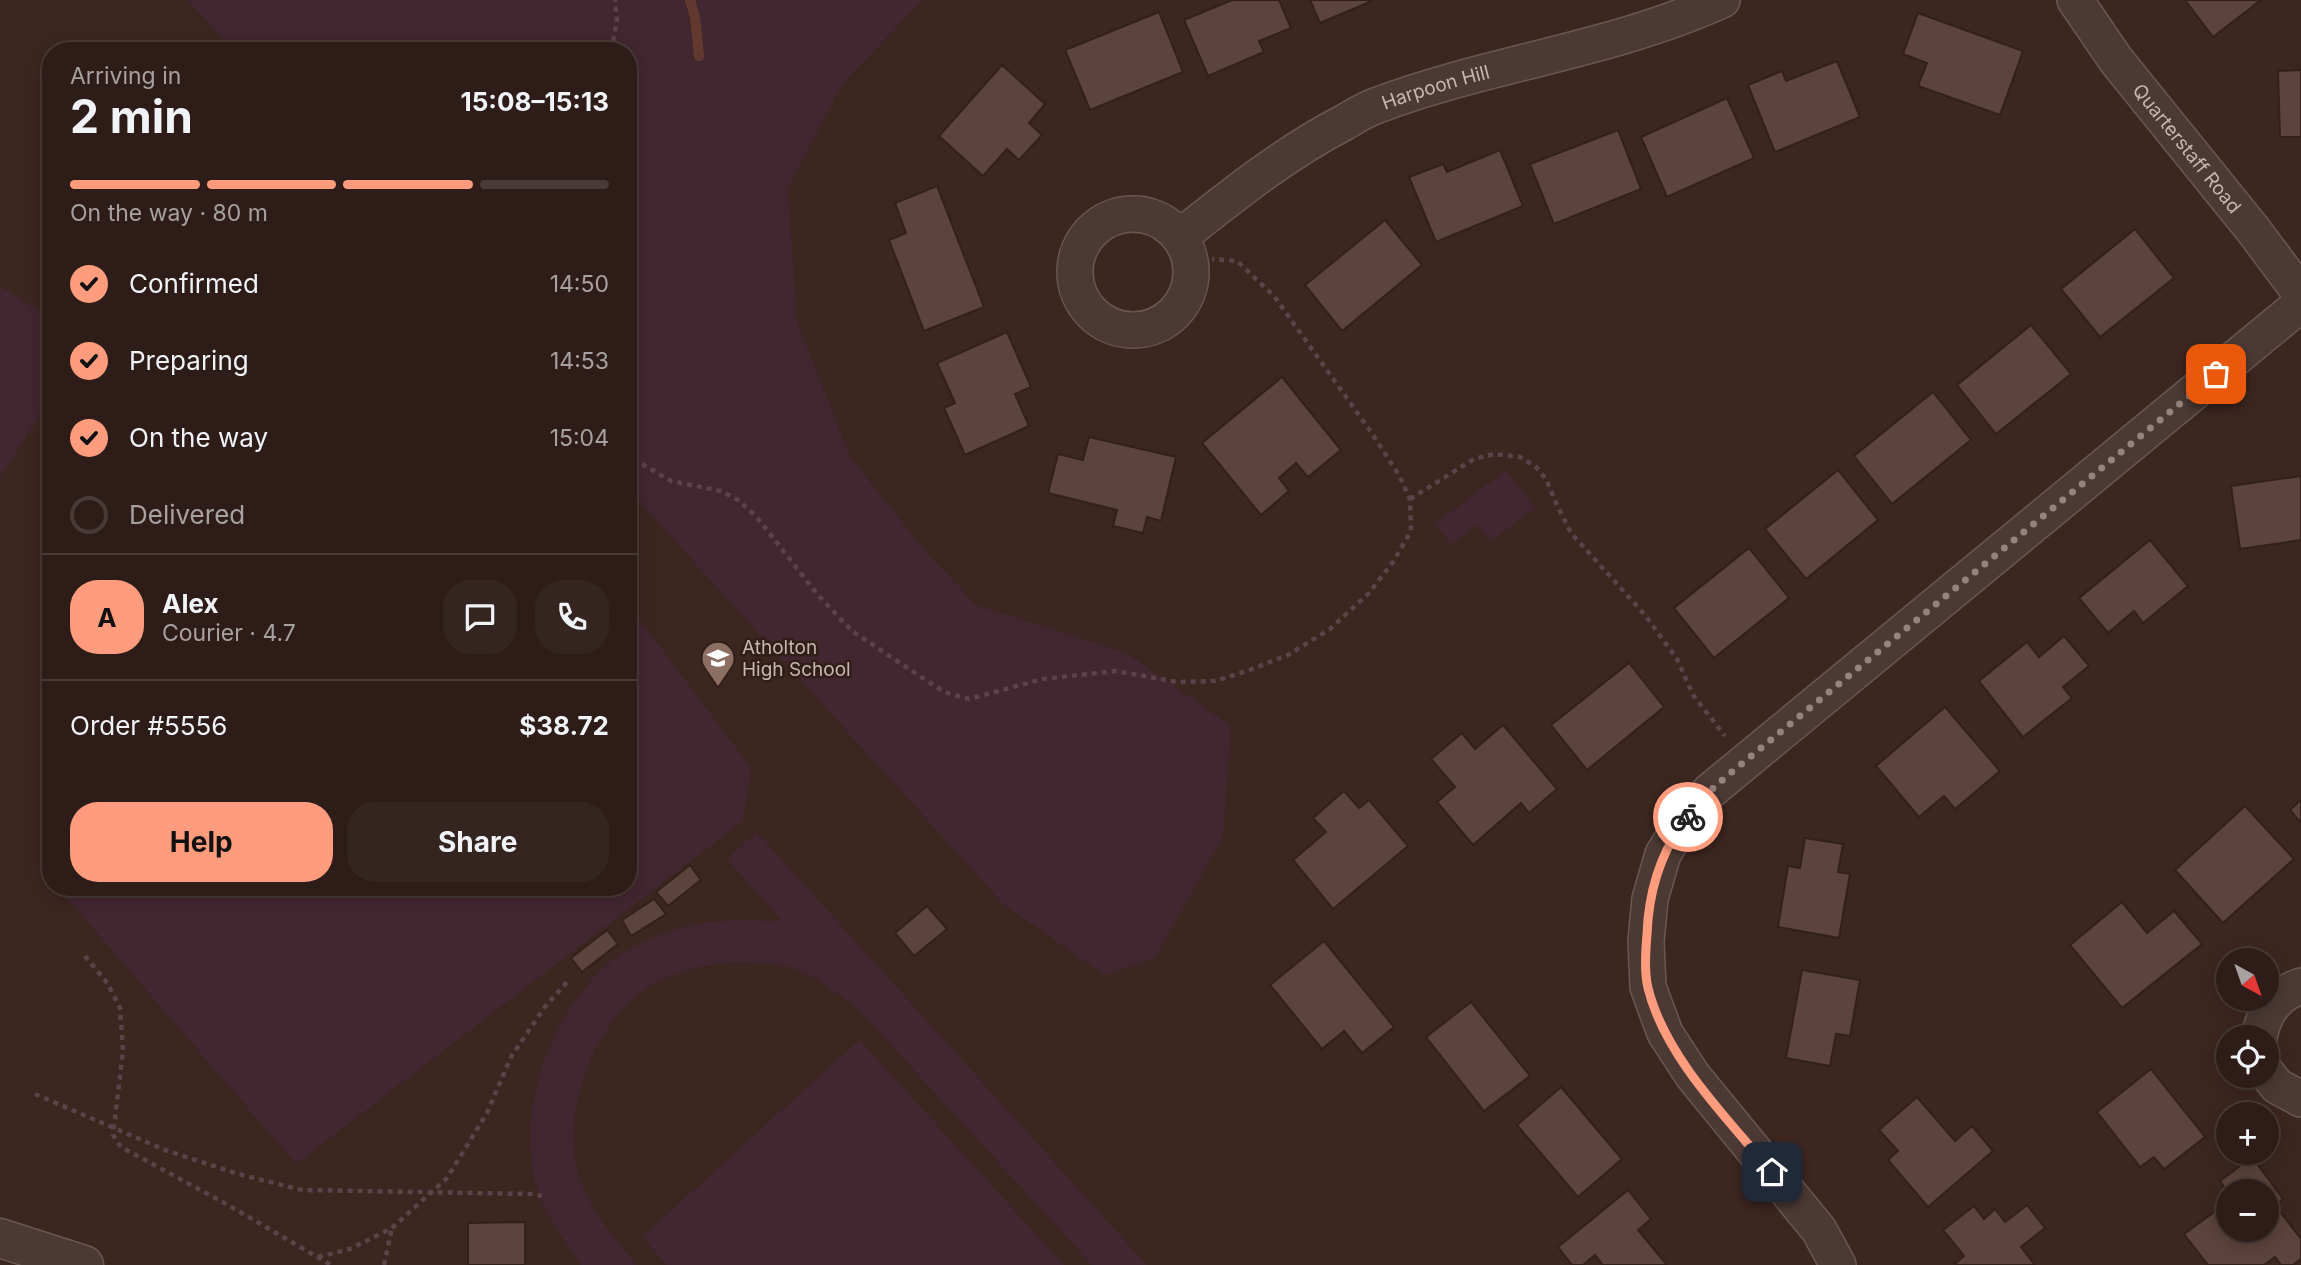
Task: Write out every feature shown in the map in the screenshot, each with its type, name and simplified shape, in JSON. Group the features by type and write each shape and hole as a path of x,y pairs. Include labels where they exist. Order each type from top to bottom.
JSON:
{"street":[{"name":"Harpoon Hill","path":"1185,247 1261,174 1316,137 1375,106 1436,86 1635,33 1722,0"},
{"name":"Quarterstaff Road","path":"2074,0 2116,60 2254,231 2301,294"},
{"path":"1838,1265 1819,1230 1693,1076 1665,1033 1648,987 1647,941 1650,899 1663,854 1684,822 1710,791 2301,304"},
{"path":"2262,1025 2271,1005 2289,990 2301,986"},
{"path":"2279,1087 2301,1099"},
{"path":"0,1238 84,1265"}],"path":[{"path":"613,42 617,21 615,0"},
{"path":"637,462 671,481 721,491 738,500 756,516 817,594 852,631 944,692 969,699 1043,679 1116,671 1177,682 1215,681 1288,655 1330,629 1369,593 1393,562 1411,531 1410,499 1399,475 1371,432 1273,296 1237,261 1185,247"},
{"path":"1410,499 1474,458 1494,454 1520,457 1535,466 1546,479 1572,533 1645,615 1677,659 1693,695 1746,760"},
{"path":"85,956 108,984 120,1008 123,1051 113,1135 121,1147 229,1205 331,1265"},
{"path":"317,1257 350,1249 392,1228 446,1178 486,1113 511,1057 544,1008 567,982"},
{"path":"35,1094 165,1150 238,1174 302,1190 432,1191 541,1196"},
{"path":"384,1265 392,1228"}],"shaded area":[{"path":"188,0 923,0 843,83 788,188 797,322 851,458 922,547 976,605 1127,653 1231,726 1223,837 1155,958 1105,975 1004,905 637,499 637,42 226,42"},
{"path":"0,286 42,313 42,412 0,477"},
{"path":"1506,470 1535,508 1490,542 1477,525 1451,544 1435,524"},
{"path":"637,616 751,768 743,821 296,1164 66,897 637,896"},
{"path":"757,832 1147,1265 1092,1265 859,1010 841,996 816,979 786,966 735,963 691,969 651,986 622,1009 596,1049 579,1096 575,1120 576,1166 592,1205 637,1265 581,1265 549,1215 534,1177 531,1134 533,1106 548,1052 559,1026 591,980 627,950 668,932 699,923 782,921 727,859"},
{"path":"860,1039 1064,1265 667,1265 642,1237"}],"building":[{"path":"1232,0 1279,0 1291,28 1259,41 1264,52 1208,76 1184,20"},
{"path":"1310,0 1374,0 1320,23"},
{"path":"2185,0 2261,0 2213,37"},
{"path":"1159,12 1183,72 1090,110 1065,50"},
{"path":"1918,13 2023,51 2000,115 1918,86 1927,63 1903,54"},
{"path":"1837,61 1860,117 1775,152 1748,85 1782,71 1786,81"},
{"path":"1002,65 1045,104 1029,123 1042,135 1019,160 1007,149 983,176 939,136"},
{"path":"2301,70 2301,137 2280,137 2278,71"},
{"path":"1727,98 1754,158 1667,197 1641,137"},
{"path":"1618,130 1641,189 1554,224 1530,164"},
{"path":"1500,150 1523,206 1436,242 1409,177 1443,164 1447,172"},
{"path":"937,186 984,307 924,331 889,240 906,233 895,203"},
{"path":"1385,220 1422,265 1342,331 1305,285"},
{"path":"2135,229 2174,278 2100,337 2061,289"},
{"path":"2031,325 2071,374 1996,434 1957,385"},
{"path":"1007,332 1031,387 1015,394 1029,426 965,455 944,408 955,403 937,363"},
{"path":"1282,377 1341,450 1308,477 1296,463 1279,478 1289,491 1261,515 1202,443"},
{"path":"1933,392 1971,440 1892,504 1854,456"},
{"path":"1089,437 1176,457 1161,521 1147,517 1143,533 1113,526 1117,510 1048,493 1058,454 1083,460"},
{"path":"1838,470 1878,520 1806,579 1765,529"},
{"path":"2301,476 2301,540 2240,549 2231,486"},
{"path":"2150,540 2188,586 2143,623 2134,611 2108,633 2079,598"},
{"path":"1749,548 1789,598 1714,658 1674,608"},
{"path":"2064,636 2089,666 2063,687 2072,698 2023,737 1979,681 2027,642 2039,657"},
{"path":"1629,663 1664,707 1587,770 1551,725"},
{"path":"1945,707 2000,771 1955,809 1944,796 1919,817 1876,766"},
{"path":"1503,725 1557,789 1529,813 1521,803 1473,845 1437,802 1455,787 1431,759 1462,733 1475,749"},
{"path":"1344,791 1359,808 1369,800 1408,846 1333,909 1293,860 1326,832 1313,818"},
{"path":"2301,800 2301,823 2290,810"},
{"path":"2245,806 2294,859 2223,923 2175,870"},
{"path":"1805,838 1843,844 1838,872 1850,874 1839,938 1778,927 1788,866 1800,868"},
{"path":"690,865 701,880 668,906 656,892"},
{"path":"654,899 666,914 631,936 622,920"},
{"path":"2122,902 2147,933 2174,911 2202,944 2122,1008 2070,945"},
{"path":"927,906 947,929 914,956 895,933"},
{"path":"607,930 618,944 582,972 571,958"},
{"path":"1324,941 1394,1027 1362,1053 1344,1031 1322,1049 1270,985"},
{"path":"1802,970 1860,980 1850,1036 1836,1034 1830,1066 1786,1058"},
{"path":"1471,1002 1530,1076 1484,1111 1426,1037"},
{"path":"2151,1069 2205,1137 2164,1169 2154,1157 2140,1167 2097,1112"},
{"path":"1561,1087 1622,1159 1578,1197 1517,1125"},
{"path":"1917,1097 1955,1141 1972,1126 1993,1151 1928,1207 1888,1160 1898,1151 1879,1130"},
{"path":"2241,1165 2258,1165 2268,1179 2223,1179"},
{"path":"1628,1190 1651,1219 1638,1230 1667,1265 1603,1265 1595,1255 1583,1265 1572,1265 1558,1247"},
{"path":"2027,1205 2045,1228 2021,1247 2035,1265 1955,1264 1964,1256 1943,1230 1974,1206 1984,1219 1995,1209 2005,1222"},
{"path":"2279,1210 2301,1239 2301,1259 2293,1265 2281,1265 2275,1257 2264,1265 2208,1265 2184,1234 2216,1211 2216,1242 2279,1242"},
{"path":"525,1222 525,1265 468,1265 468,1223"}],"waterway":[{"path":"690,0 695,17 699,56"}],"way so far":[{"path":"1688,817 1728,775 2216,374"}],"place":[{"name":"Atholton High School","path":"718,688"}],"route":[{"path":"1688,817 1663,854 1650,899 1648,987 1665,1033 1693,1076 1772,1172"}]}
